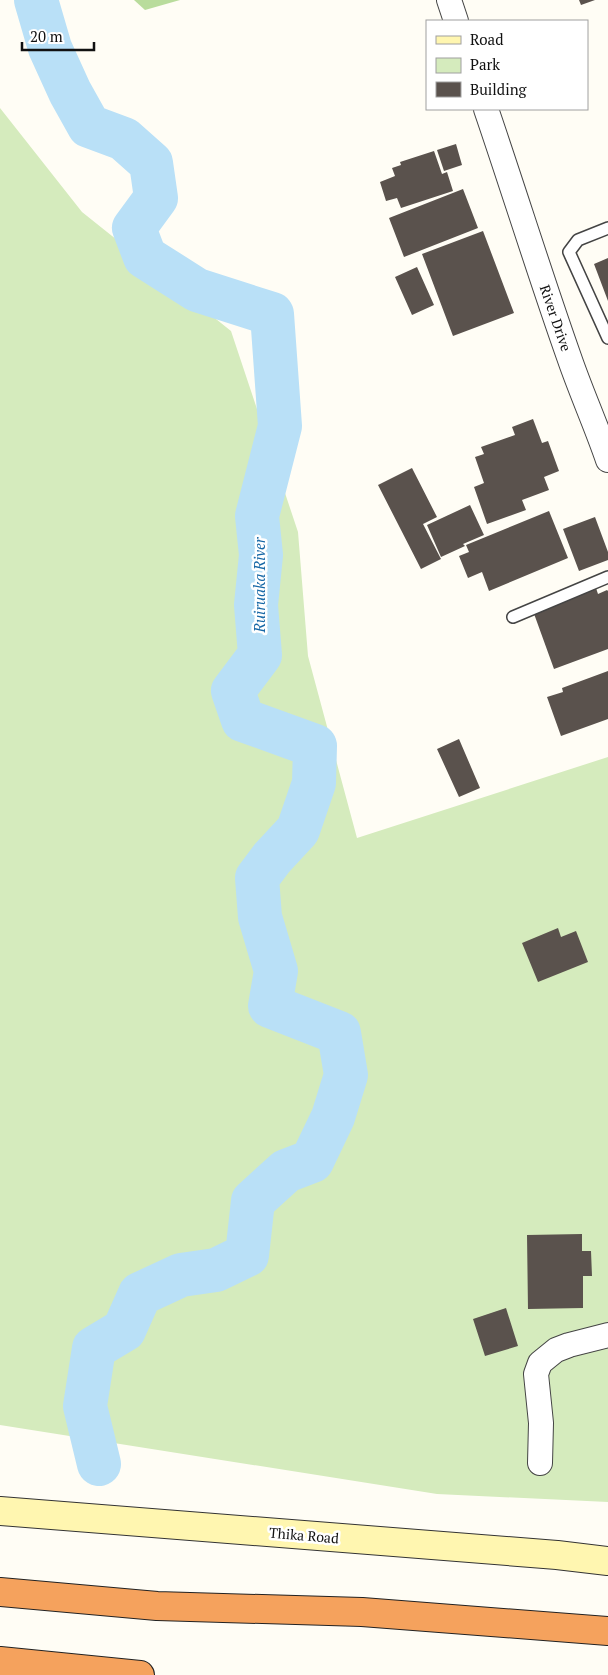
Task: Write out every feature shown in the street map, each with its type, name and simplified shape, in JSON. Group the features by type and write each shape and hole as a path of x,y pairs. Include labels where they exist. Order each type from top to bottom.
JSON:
{"highway":[{"path":"0,1592 157,1606 362,1612 608,1631"},
{"path":"0,1661 140,1675"}],"main road":[{"name":"Thika Road","path":"0,1511 608,1561"}],"street":[{"path":"449,0 456,20"},
{"name":"River Drive","path":"486,110 568,356 596,423 608,460"},
{"path":"540,1463 541,1423 536,1374 540,1363 556,1350 608,1335"}],"lane":[{"path":"608,228 578,240 569,252 608,338"},
{"path":"513,617 608,577"}],"green space":[{"path":"134,0 180,0 145,10"},
{"path":"0,108 82,212 231,331 298,532 308,656 357,838 608,757 608,1502 437,1494 0,1425"}],"building":[{"path":"579,0 595,0 581,5"},
{"path":"456,144 462,165 444,171 437,150"},
{"path":"434,151 442,174 447,172 453,191 401,208 397,198 386,201 380,182 395,176 392,168 401,165 400,162"},
{"path":"463,189 478,228 404,257 389,218"},
{"path":"483,231 514,313 453,336 422,254"},
{"path":"608,258 608,301 594,264"},
{"path":"417,267 434,305 412,315 395,277"},
{"path":"533,419 542,443 548,441 559,471 544,477 549,490 522,500 526,510 487,524 474,487 484,483 475,457 484,454 481,447 515,435 512,427"},
{"path":"412,468 437,517 423,524 441,559 421,569 378,485"},
{"path":"470,505 484,535 463,544 465,546 441,557 427,525"},
{"path":"549,511 568,558 489,591 482,572 468,578 459,556 469,552 466,545"},
{"path":"595,517 608,552 608,560 579,571 563,529"},
{"path":"596,588 598,594 608,591 608,649 554,669 533,611"},
{"path":"608,671 608,719 561,736 547,697 563,692 562,688"},
{"path":"459,739 480,788 459,797 437,749"},
{"path":"558,928 561,937 576,931 588,962 538,982 522,943"},
{"path":"582,1234 582,1251 591,1251 592,1276 583,1276 583,1308 528,1309 527,1235"},
{"path":"506,1308 518,1346 485,1356 473,1319"}],"waterway":[{"name":"Ruiruaka River","path":"36,0 50,48 70,92 89,126 124,139 151,163 156,198 134,228 145,257 197,290 272,314 280,426 257,516 261,555 256,605 260,655 233,691 243,720 315,746 314,783 298,830 272,858 257,878 260,917 276,971 270,1006 339,1033 346,1075 333,1117 312,1161 286,1171 253,1201 247,1255 216,1270 181,1275 140,1294 124,1330 94,1348 85,1406 99,1464"}]}
